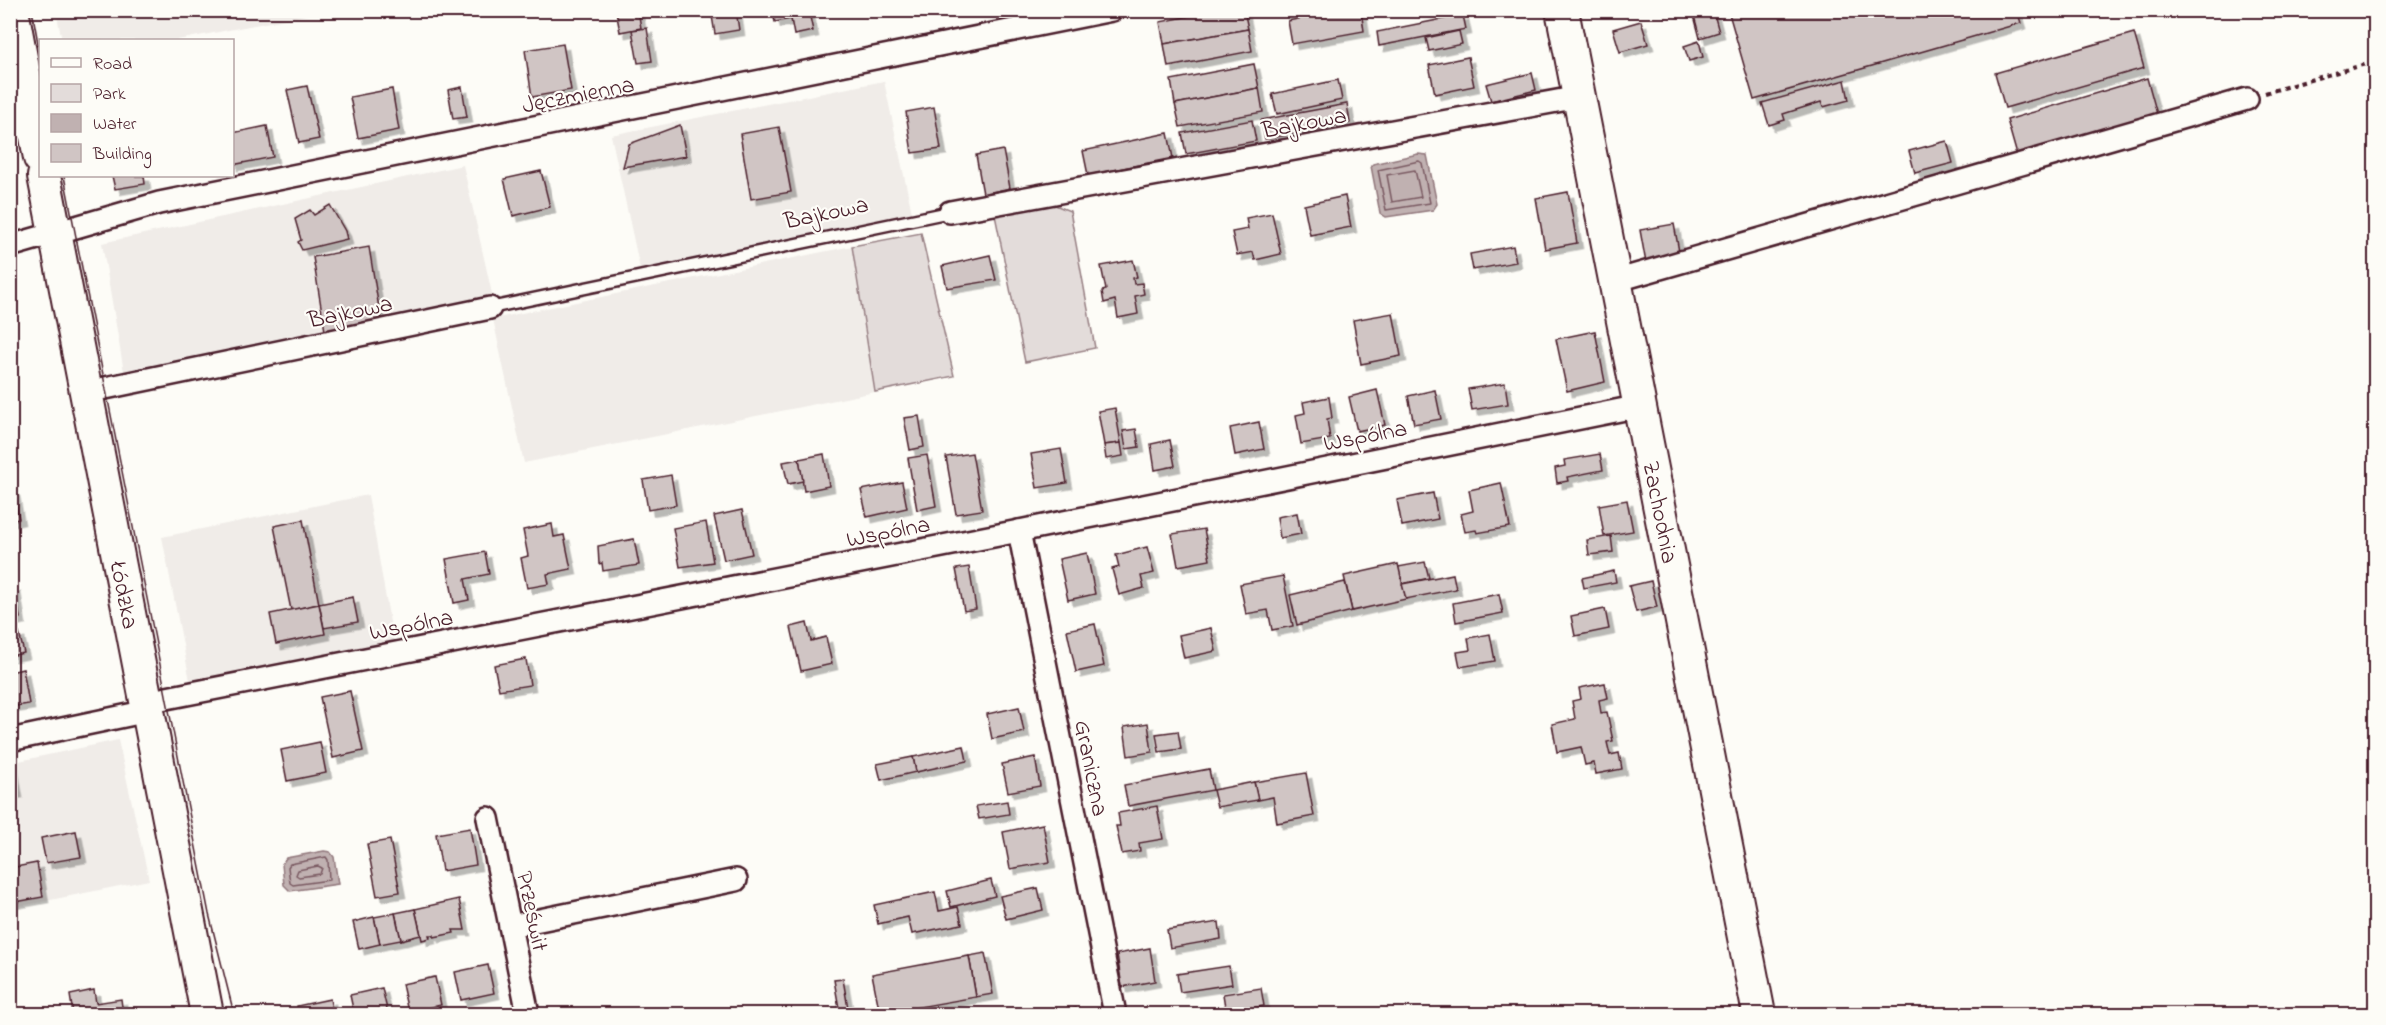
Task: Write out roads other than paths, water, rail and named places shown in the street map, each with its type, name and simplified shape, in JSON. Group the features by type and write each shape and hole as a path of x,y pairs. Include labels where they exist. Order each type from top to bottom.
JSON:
{"street":[{"path":"12,10 39,153"},
{"name":"Jęczmienna","path":"10,246 159,203 1112,10"},
{"name":"Zachodnia","path":"1562,10 1760,1014"},
{"name":"Bajkowa","path":"951,212 1579,97"},
{"path":"1615,281 2247,99"},
{"name":"Łódzka","path":"44,177 207,1014"},
{"name":"Bajkowa","path":"86,392 490,308"},
{"name":"Wspólna","path":"10,740 147,706 1640,406"},
{"name":"Graniczna","path":"1019,531 1115,1014"},
{"name":"Prześwit","path":"488,818 528,1014"},
{"path":"510,926 736,880"}],"lane":[{"name":"Bajkowa","path":"490,308 951,212"}],"water":[{"path":"1418,154 1427,155 1437,204 1433,210 1386,217 1380,213 1371,166"},
{"path":"324,851 330,852 334,857 338,884 290,891 284,885 282,864 286,858"}],"tram line":[{"path":"32,10 39,48"},
{"path":"64,177 209,914 234,1014"}]}
